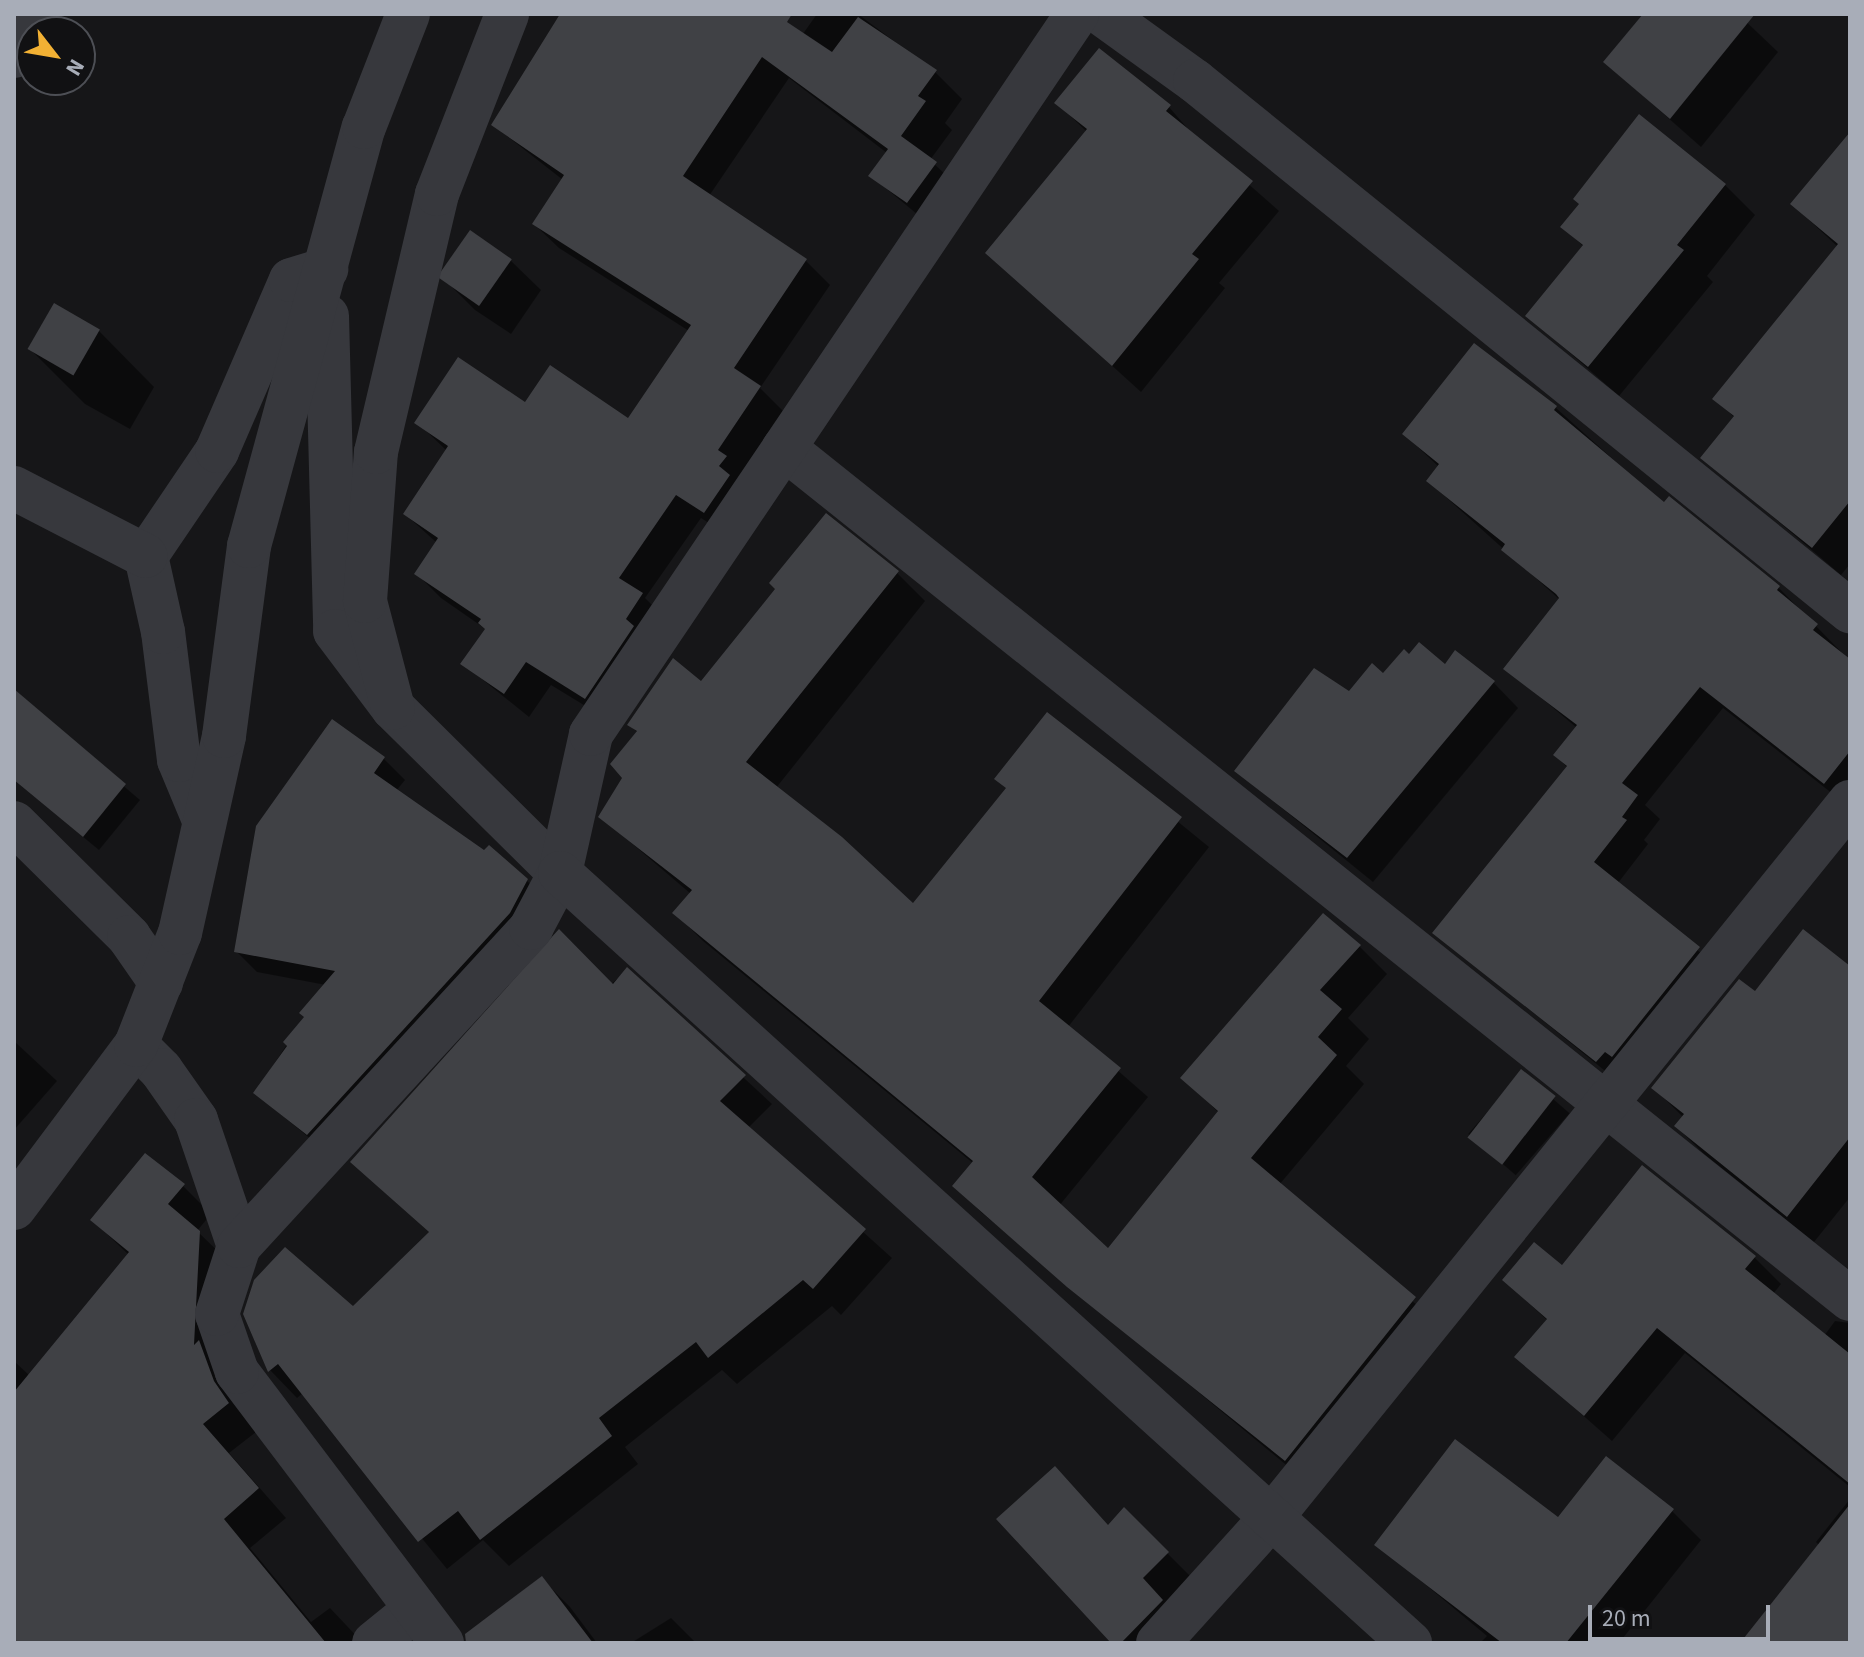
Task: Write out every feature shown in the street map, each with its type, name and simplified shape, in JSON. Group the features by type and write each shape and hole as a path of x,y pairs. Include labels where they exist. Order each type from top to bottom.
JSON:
{"street":[{"path":"14,56 38,14"},
{"path":"14,1208 136,1045 180,933 224,736 249,546 364,127 408,14"},
{"path":"393,708 365,601 376,452 437,194 507,14"},
{"path":"442,1643 237,1372 217,1314 239,1246 531,928 560,873 591,734 1077,14"},
{"path":"1102,14 1195,81 1850,611"},
{"path":"204,820 179,760 163,632 146,556 217,451 291,280 326,269"},
{"path":"326,269 335,631 393,708 560,873 1410,1643"},
{"path":"784,448 1850,1299"},
{"path":"14,488 146,556"},
{"path":"1158,1643 1271,1518 1850,802"},
{"path":"14,823 129,937 161,983"},
{"path":"136,1045 161,1070 196,1120 239,1246"},
{"path":"374,1643 416,1609"}],"building":[{"path":"560,14 792,14 787,22 832,52 858,17 937,70 918,96 926,101 901,136 937,162 907,203 868,176 888,149 762,57 683,176 807,259 734,368 761,386 718,450 727,456 719,466 730,475 704,513 676,495 619,578 643,593 626,619 634,626 585,699 526,662 504,694 460,664 485,629 478,623 481,619 414,574 438,538 403,514 448,446 414,423 458,357 525,402 550,365 628,418 691,325 532,224 564,175 491,125"},
{"path":"1643,14 1755,14 1670,119 1603,62"},
{"path":"1099,48 1171,105 1166,111 1253,181 1192,254 1199,259 1112,366 985,253 1087,129 1054,103"},
{"path":"1639,114 1726,184 1677,245 1684,250 1588,367 1525,316 1583,245 1560,227 1579,204 1573,199"},
{"path":"1850,132 1850,501 1812,548 1700,458 1734,416 1712,399 1838,244 1790,204"},
{"path":"470,230 512,259 479,306 437,277"},
{"path":"54,303 100,330 73,375 28,349"},
{"path":"1474,343 1557,406 1554,410 1664,502 1669,496 1780,586 1777,590 1818,624 1813,630 1850,659 1850,751 1824,784 1700,687 1622,783 1638,795 1622,817 1627,820 1594,862 1700,947 1612,1057 1605,1052 1596,1062 1432,933 1567,766 1553,755 1577,725 1503,669 1559,598 1501,550 1505,544 1426,481 1439,464 1402,434"},
{"path":"826,513 899,571 746,762 842,837 913,903 1006,788 994,779 1047,712 1182,817 1039,1001 1121,1068 1032,1177 1108,1248 1218,1111 1180,1078 1323,913 1361,945 1320,990 1342,1009 1318,1037 1337,1055 1251,1158 1416,1297 1285,1461 1067,1287 952,1186 973,1161 672,913 692,890 598,817 622,778 610,764 637,731 627,725 673,658 701,681 775,589 769,583"},
{"path":"1419,642 1445,664 1455,650 1495,681 1347,858 1234,771 1314,668 1349,691 1372,663 1383,673 1404,649 1409,654"},
{"path":"14,689 126,784 83,837 14,780"},
{"path":"332,719 385,757 374,773 484,850 489,845 528,879 510,913 307,1135 253,1093 287,1046 283,1042 304,1017 299,1013 335,971 234,952 256,826"},
{"path":"559,929 613,984 627,967 746,1075 720,1101 866,1229 813,1289 803,1280 708,1358 696,1342 599,1418 612,1436 480,1540 458,1511 418,1542 278,1364 268,1372 243,1314 254,1280 285,1247 353,1306 429,1232 350,1162"},
{"path":"1803,929 1850,966 1850,1137 1787,1217 1674,1126 1684,1114 1651,1088 1739,979 1755,991"},
{"path":"1521,1069 1556,1096 1502,1165 1467,1138"},
{"path":"145,1153 185,1184 168,1204 200,1231 194,1345 199,1340 214,1381 229,1403 203,1424 259,1488 224,1519 326,1643 14,1643 14,1392 129,1252 90,1220"},
{"path":"1642,1165 1756,1256 1745,1269 1850,1354 1850,1484 1657,1328 1584,1416 1514,1357 1547,1319 1502,1280 1534,1242 1562,1265"},
{"path":"1455,1439 1558,1517 1606,1456 1674,1509 1566,1643 1502,1643 1374,1545"},
{"path":"1055,1466 1108,1525 1124,1507 1169,1552 1143,1578 1163,1600 1121,1643 1111,1643 996,1519"},
{"path":"1850,1504 1850,1643 1740,1643"},
{"path":"542,1576 593,1643 466,1643 465,1634"}]}
